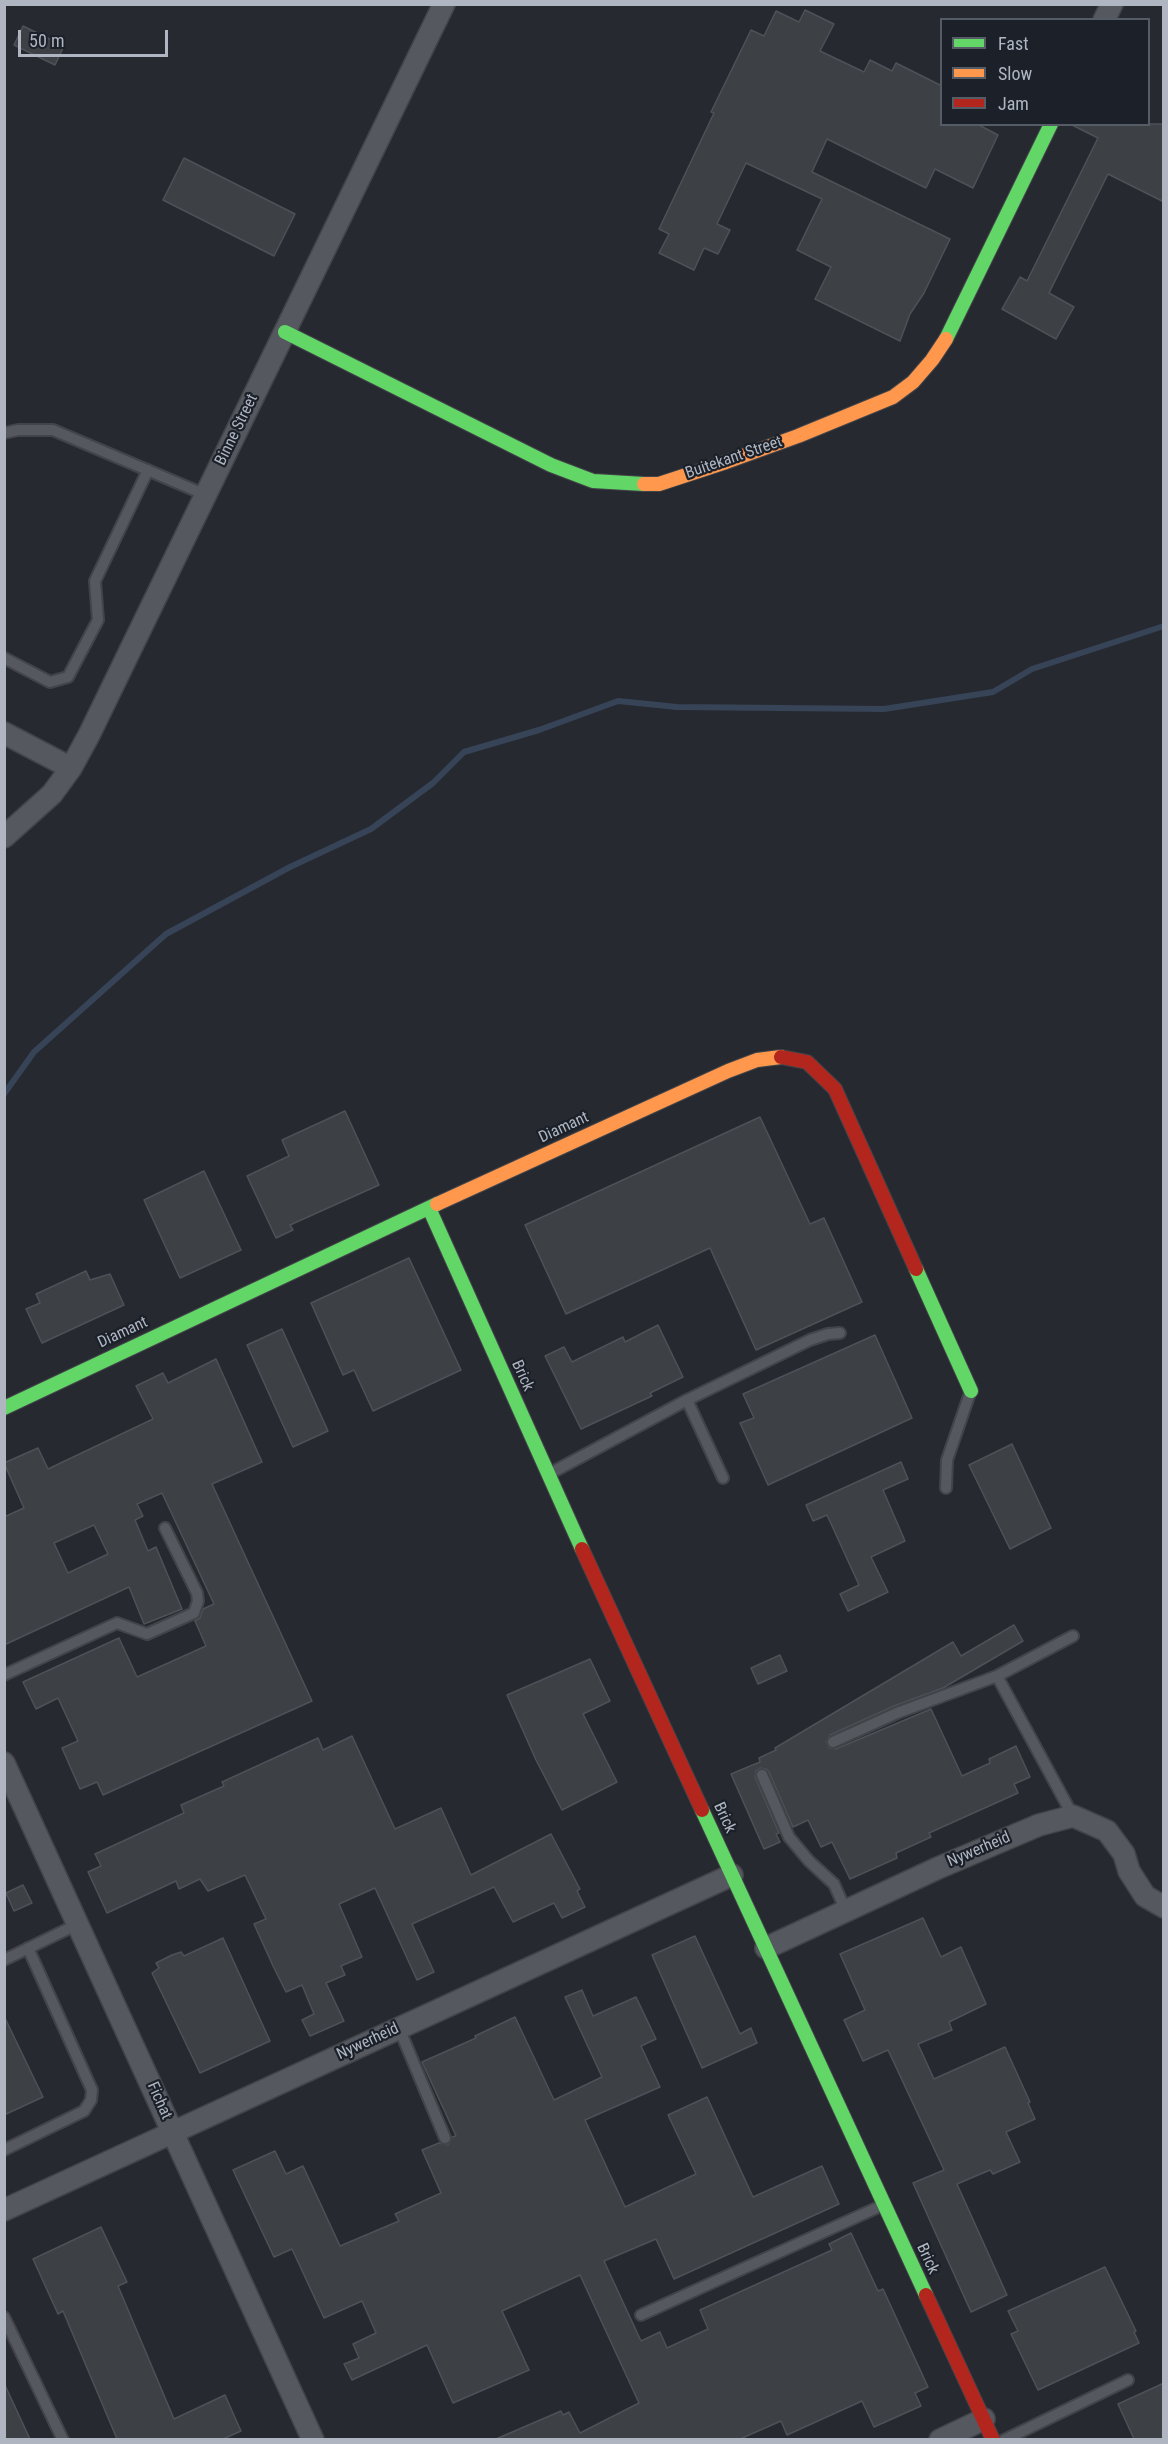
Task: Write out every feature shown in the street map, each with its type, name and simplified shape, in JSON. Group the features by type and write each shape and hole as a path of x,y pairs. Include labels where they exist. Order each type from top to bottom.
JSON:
{"street":[{"name":"Binne Street","path":"4,837 52,794 71,768 110,694 444,4"},
{"path":"1105,18 1112,4"},
{"name":"Buitekant Street","path":"285,332 551,465 593,481 659,484 818,428 893,397 913,382 932,360 947,337 1050,126"},
{"path":"4,733 71,768"},
{"name":"Diamant","path":"4,1408 429,1208 757,1059 784,1057 806,1062 835,1089 970,1391"},
{"name":"Brick","path":"429,1208 548,1475 993,2439"},
{"name":"Fichat","path":"4,1763 313,2439"},
{"path":"1073,1816 1107,1831 1124,1854 1129,1871 1145,1896 1164,1907"},
{"name":"Nywerheid","path":"766,1948 1039,1825 1073,1816"},
{"name":"Nywerheid","path":"4,2210 732,1875"},
{"path":"940,2439 984,2419"}],"lane":[{"path":"4,433 18,430 53,430 206,495"},
{"path":"4,658 50,682 68,677 98,620 95,581 148,470"},
{"path":"548,1475 687,1400 810,1340 840,1333"},
{"path":"946,1488 947,1460 970,1391"},
{"path":"687,1400 723,1478"},
{"path":"4,1675 117,1623 147,1634 194,1613 198,1601 196,1593 165,1528"},
{"path":"833,1742 897,1713 997,1676 1073,1636"},
{"path":"997,1676 1073,1816"},
{"path":"762,1775 789,1837 809,1861 834,1884 846,1911"},
{"path":"4,1960 78,1924"},
{"path":"4,2150 84,2111 91,2100 92,2090 28,1948"},
{"path":"399,2028 445,2138"},
{"path":"640,2315 883,2205"},
{"path":"4,2317 63,2439"},
{"path":"1004,2439 1128,2380"}],"building":[{"path":"805,10 834,24 820,51 864,72 870,60 892,71 896,63 940,85 940,126 981,126 998,135 973,188 935,169 926,188 827,139 812,172 950,239 924,293 910,314 900,341 815,299 831,267 797,250 822,199 746,163 717,224 730,230 718,254 704,248 694,270 659,253 669,234 659,229 714,113 711,112 751,30 764,36 776,11 799,22"},
{"path":"23,26 64,46 55,65 14,45"},
{"path":"1164,124 1164,202 1108,174 1049,293 1074,307 1056,339 1002,309 1020,277 1027,281 1098,138 1074,126"},
{"path":"184,158 295,214 274,256 163,200"},
{"path":"345,1111 379,1185 290,1225 293,1230 276,1238 247,1176 289,1156 282,1140"},
{"path":"760,1117 810,1224 824,1218 862,1302 756,1350 710,1248 566,1314 525,1225"},
{"path":"204,1171 241,1250 180,1278 144,1200"},
{"path":"409,1258 461,1370 373,1411 354,1370 343,1375 311,1303"},
{"path":"86,1271 90,1280 110,1274 124,1305 42,1343 26,1309 40,1303 36,1294"},
{"path":"658,1325 683,1377 650,1393 652,1396 581,1429 545,1356 564,1347 572,1362 623,1337 625,1342"},
{"path":"282,1329 328,1431 293,1447 247,1345"},
{"path":"875,1335 912,1418 768,1485 740,1423 754,1418 743,1394"},
{"path":"216,1359 262,1462 212,1484 312,1701 103,1795 97,1782 80,1789 62,1748 78,1741 58,1698 36,1709 23,1682 119,1638 137,1677 206,1646 195,1621 200,1618 203,1609 214,1604 162,1493 137,1504 143,1516 135,1520 148,1551 156,1547 182,1609 144,1624 129,1587 4,1645 4,1517 24,1508 4,1463 38,1448 48,1469 153,1419 136,1386 163,1373 168,1383","holes":["94,1525 108,1554 68,1573 54,1543"]},
{"path":"1012,1444 1051,1528 1010,1549 969,1465"},
{"path":"901,1462 908,1479 883,1490 905,1541 871,1557 888,1592 848,1611 840,1594 859,1585 827,1515 813,1521 806,1505"},
{"path":"1014,1625 1023,1641 943,1688 894,1706 830,1735 826,1742 829,1748 836,1749 931,1709 962,1776 990,1763 989,1759 1016,1746 1030,1777 1014,1784 1018,1793 929,1833 931,1837 896,1853 897,1858 850,1879 832,1842 821,1847 808,1820 793,1827 769,1772 760,1768 756,1771 755,1777 779,1833 776,1834 780,1842 764,1849 731,1774 760,1762 759,1758 776,1750 775,1748 953,1642 961,1656"},
{"path":"780,1655 787,1671 758,1684 751,1668"},
{"path":"590,1659 610,1701 583,1714 617,1782 562,1810 536,1760 507,1695"},
{"path":"352,1736 395,1829 441,1808 471,1875 551,1834 580,1889 577,1891 585,1907 562,1918 554,1903 513,1922 494,1887 412,1924 434,1972 417,1980 375,1888 339,1904 362,1957 341,1966 345,1975 326,1983 344,2021 310,2036 302,2020 314,2014 302,1985 286,1992 273,1966 254,1924 266,1919 245,1875 208,1891 200,1879 179,1889 176,1881 107,1913 88,1872 101,1866 95,1854 184,1813 181,1805 224,1786 222,1782 318,1738 323,1750"},
{"path":"23,1885 32,1903 14,1911 6,1893"},
{"path":"923,1918 941,1957 961,1947 986,2004 949,2022 952,2030 918,2044 934,2079 1005,2047 1030,2102 1028,2103 1035,2119 1006,2132 1020,2162 993,2174 990,2170 957,2184 1007,2295 971,2312 913,2183 944,2170 888,2050 863,2061 844,2020 865,2010 840,1954"},
{"path":"695,1936 740,2034 751,2028 757,2043 702,2068 652,1955"},
{"path":"223,1938 270,2041 200,2073 152,1973 159,1968 156,1963 172,1955 181,1952 184,1956"},
{"path":"582,1990 593,2016 636,1997 656,2039 641,2046 660,2087 585,2120 625,2207 696,2174 668,2115 707,2097 753,2197 822,2166 839,2204 674,2279 656,2239 604,2261 641,2341 660,2332 667,2348 708,2329 700,2310 832,2250 829,2244 851,2233 878,2291 883,2289 928,2387 915,2393 921,2406 874,2427 862,2401 787,2435 781,2421 740,2439 496,2439 561,2411 563,2415 569,2412 580,2433 639,2403 580,2275 502,2311 529,2370 453,2403 427,2345 352,2380 344,2364 359,2358 353,2344 376,2333 362,2301 324,2318 292,2249 274,2257 233,2170 275,2151 286,2174 303,2166 340,2246 399,2221 395,2214 441,2193 422,2150 439,2143 448,2145 452,2137 456,2136 422,2062 476,2038 475,2036 515,2017 554,2100 602,2077 565,1997"},
{"path":"4,2016 43,2097 4,2115"},
{"path":"101,2227 127,2282 118,2286 174,2419 225,2395 241,2431 223,2439 117,2439 63,2311 58,2314 33,2259"},
{"path":"1105,2267 1136,2331 1134,2332 1139,2343 1038,2390 1011,2334 1018,2331 1008,2311"},
{"path":"4,2383 30,2439 4,2439"},
{"path":"1164,2383 1164,2439 1134,2439 1118,2404"}],"waterway":[{"path":"4,1094 34,1052 166,934 290,867 371,829 433,783 464,752 539,730 618,701 677,707 884,709 993,692 1032,669 1164,626"}],"traffic: fast":[{"path":"946,339 1050,126"},
{"path":"285,332 551,465 593,481 644,484"},
{"path":"4,1408 437,1204"},
{"path":"429,1208 582,1549"},
{"path":"916,1269 971,1391"},
{"path":"702,1810 926,2295"}],"traffic: slow":[{"path":"644,484 659,484 726,462 798,436 893,397 913,382 946,339"},
{"path":"437,1204 728,1071 757,1060 781,1057"}],"traffic: jam":[{"path":"781,1057 807,1062 835,1089 916,1269"},
{"path":"582,1549 702,1810"},
{"path":"926,2295 993,2440"}]}
